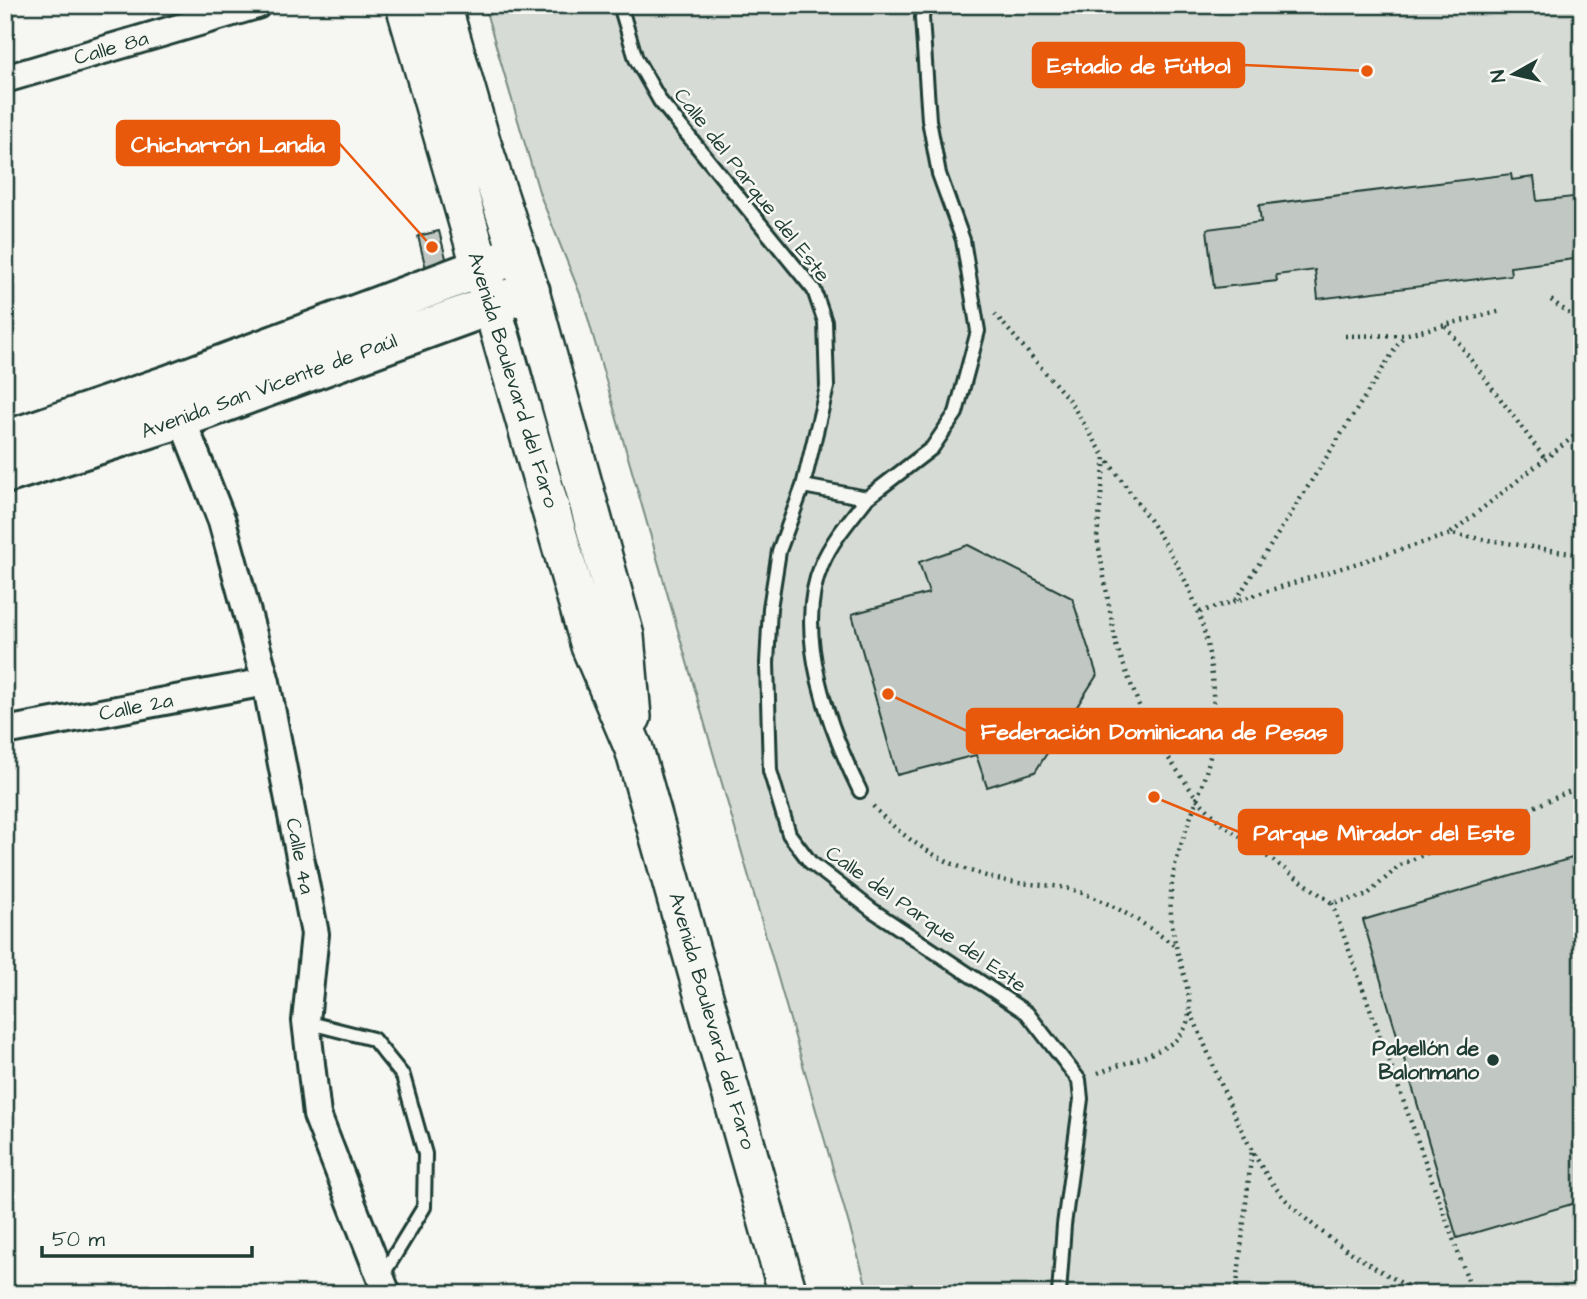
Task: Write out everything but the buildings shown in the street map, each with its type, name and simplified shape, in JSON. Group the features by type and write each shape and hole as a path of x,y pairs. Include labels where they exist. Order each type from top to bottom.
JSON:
{"main road":[{"name":"Avenida San Vicente de Paúl","path":"5,474 479,267 518,254"},
{"name":"Avenida San Vicente de Paúl","path":"5,441 175,402 530,291"}],"street":[{"name":"Calle 8a","path":"5,79 257,5"},
{"name":"Avenida Boulevard del Faro","path":"405,5 590,646 634,749 722,1051 788,1294"},
{"name":"Avenida Boulevard del Faro","path":"442,5 530,291 625,636 634,749"},
{"name":"Calle 4a","path":"175,402 222,521 266,682 316,934 306,1021 317,1115 384,1286"},
{"name":"Calle 2a","path":"5,731 266,682"}],"lane":[{"name":"Calle del Parque del Este","path":"621,5 636,59 660,101 814,290 825,322 828,387 803,486 779,551 770,608 767,663 770,771 789,834 810,862 873,910 1027,1013 1079,1080"},
{"path":"860,791 836,743 819,679 812,641 812,598 821,565 867,498 932,448 956,413 978,331 963,240 939,174 929,120 922,18 925,5"},
{"path":"803,486 867,498"},
{"path":"306,1021 373,1039 403,1076 425,1154 424,1207 384,1286"},
{"path":"1059,1294 1064,1225 1081,1099 1079,1080"}],"path":[{"path":"971,290 1014,333 1052,379 1163,537 1182,569 1200,612 1212,657 1214,711 1211,754 1172,881 1170,913 1176,947 1189,986 1191,1012 1252,1148 1283,1196 1318,1230 1421,1294"},
{"path":"1551,300 1582,323"},
{"path":"1345,336 1404,335 1502,311"},
{"path":"1446,326 1546,460"},
{"path":"1235,602 1404,335"},
{"path":"1200,612 1451,534 1582,430"},
{"path":"1105,457 1097,537 1116,645 1148,729 1198,800 1233,832 1332,904 1473,1294"},
{"path":"1451,534 1582,555"},
{"path":"1332,904 1366,896 1400,865 1582,786"},
{"path":"860,791 910,841 952,864 1002,880 1074,890 1134,915 1176,947"},
{"path":"1079,1080 1166,1046 1181,1035 1191,1012"},
{"path":"1236,1294 1252,1148"}],"shaded area":[{"path":"484,5 1582,5 1582,1294 869,1294 583,301 540,195"}],"place":[{"name":"Estadio de Fútbol","path":"1367,71"},
{"name":"Chicharrón Landia","path":"432,247"},
{"name":"Federación Dominicana de Pesas","path":"888,694"},
{"name":"Parque Mirador del Este","path":"1154,797"},
{"name":"Pabellón de Balonmano","path":"1493,1060"}]}
